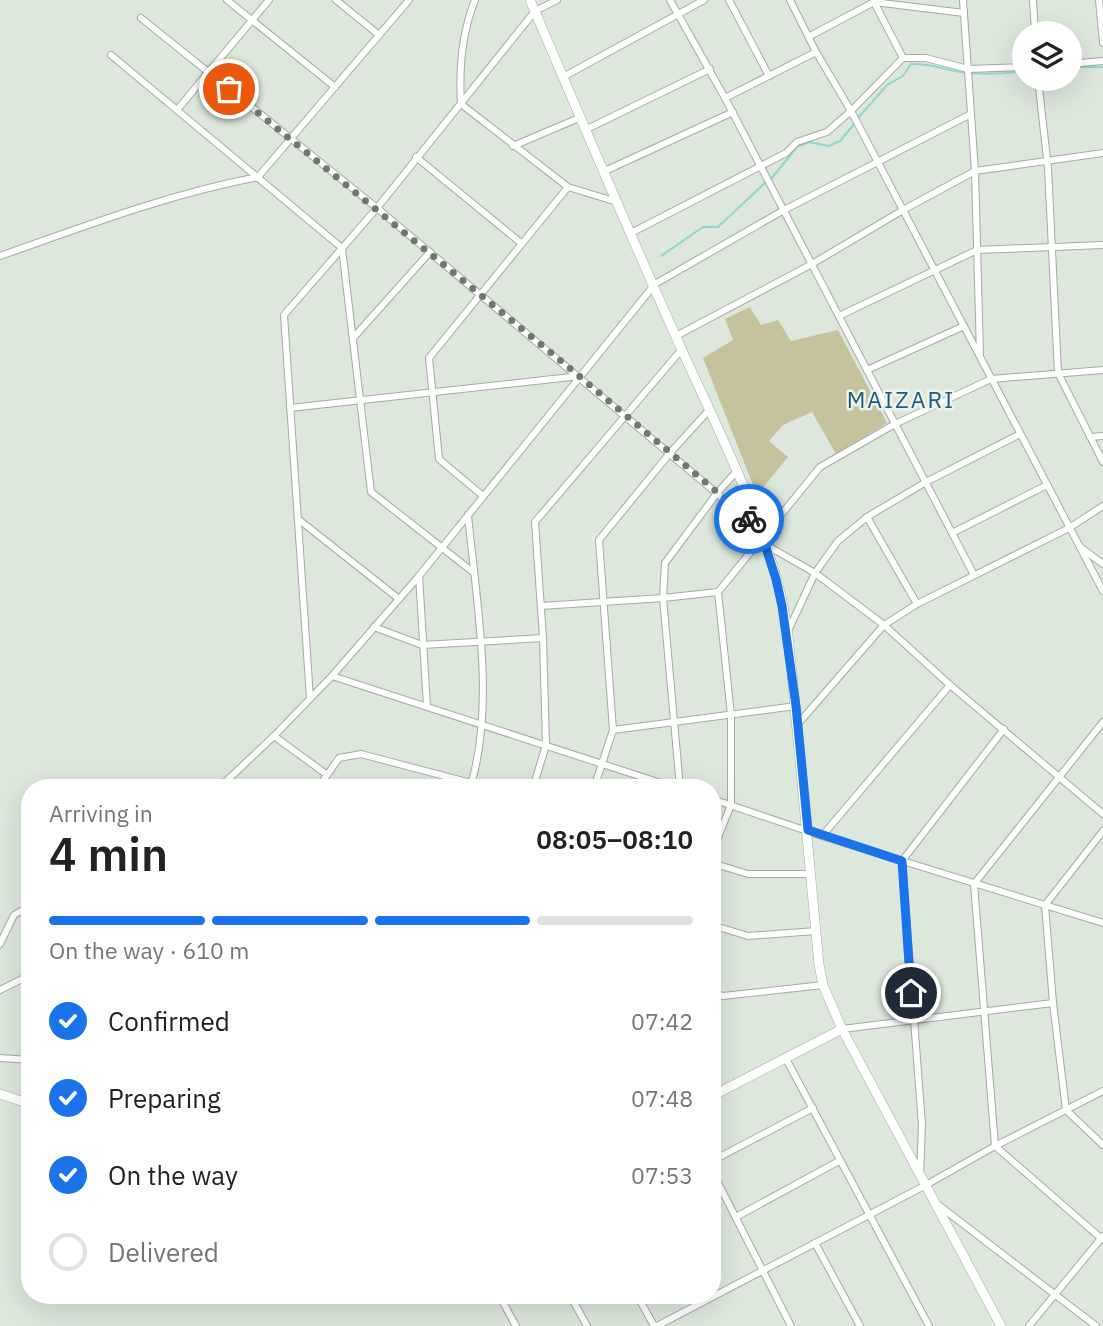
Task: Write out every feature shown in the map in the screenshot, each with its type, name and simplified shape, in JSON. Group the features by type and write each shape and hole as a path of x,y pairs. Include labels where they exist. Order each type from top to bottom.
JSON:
{"main road":[{"path":"530,0 579,118 606,171 710,409 762,536 776,579 787,633 796,706 823,985 842,1029 1001,1326"},
{"path":"721,1091 842,1029"},
{"path":"0,1094 21,1101"}],"street":[{"path":"227,0 335,87"},
{"path":"177,110 269,0"},
{"path":"335,0 379,35"},
{"path":"0,256 114,216 220,185 258,177 409,0"},
{"path":"475,0 468,18 460,80 461,104 568,187 618,203"},
{"path":"310,699 284,315 377,208 535,11 557,0"},
{"path":"670,0 733,112 974,575"},
{"path":"563,77 705,0"},
{"path":"729,0 769,76"},
{"path":"790,0 1103,591"},
{"path":"963,0 975,171 980,356"},
{"path":"1033,0 1034,21"},
{"path":"1098,0 1103,43"},
{"path":"810,36 874,1 964,13"},
{"path":"874,1 904,58"},
{"path":"141,18 580,376 718,492 762,536 884,625 950,685 1103,814"},
{"path":"725,98 816,52"},
{"path":"111,55 342,248 372,492 473,572"},
{"path":"631,233 786,153 797,142 827,132 904,58 926,58 968,69 1012,67"},
{"path":"1082,63 1103,61"},
{"path":"586,130 710,69"},
{"path":"1039,91 1047,162 1058,373 1103,462"},
{"path":"606,171 733,112"},
{"path":"231,779 332,676 419,576 654,285 784,210 971,114"},
{"path":"513,146 579,118"},
{"path":"676,336 812,264 975,171 1103,153"},
{"path":"416,157 521,243"},
{"path":"483,496 439,459 429,358 568,187"},
{"path":"839,316 977,250 1103,245"},
{"path":"354,337 430,252"},
{"path":"867,370 964,326"},
{"path":"536,779 546,745 543,638 535,522 682,349"},
{"path":"721,830 731,806 731,715 718,592 762,536 820,467 895,424 991,379 1103,370"},
{"path":"290,408 580,376"},
{"path":"597,779 613,730 599,540 710,409"},
{"path":"787,633 815,573 838,541 867,517 926,482 1020,434"},
{"path":"1090,437 1103,436"},
{"path":"678,779 663,598 665,563 736,472"},
{"path":"953,533 1047,485"},
{"path":"797,725 884,625 917,604 1069,528 1103,506"},
{"path":"467,515 480,641 483,726 472,779"},
{"path":"867,517 917,604"},
{"path":"298,519 399,599"},
{"path":"1079,545 1103,564"},
{"path":"419,576 427,706"},
{"path":"541,606 718,592"},
{"path":"374,627 422,645 543,638"},
{"path":"332,676 650,779"},
{"path":"821,836 950,685"},
{"path":"613,730 796,706"},
{"path":"1029,1326 1102,1238 995,1146 974,884 1103,722"},
{"path":"920,1173 922,1125 902,861 1004,729"},
{"path":"274,736 326,774"},
{"path":"323,779 340,758 361,754 450,779"},
{"path":"721,802 1103,923"},
{"path":"1103,831 1045,905 1066,1110 1103,1145"},
{"path":"721,866 748,874 811,874"},
{"path":"0,944 14,915 21,911"},
{"path":"721,928 748,936 816,931"},
{"path":"0,990 21,980"},
{"path":"721,995 823,985"},
{"path":"842,1029 1053,1003"},
{"path":"785,1057 929,1326"},
{"path":"0,1058 21,1059"},
{"path":"721,1291 1103,1091"},
{"path":"721,1156 813,1108"},
{"path":"736,1217 839,1161"},
{"path":"721,1188 791,1326"},
{"path":"936,1203 1096,1326"},
{"path":"815,1243 860,1326"},
{"path":"504,1304 516,1326"},
{"path":"575,1304 587,1326"},
{"path":"643,1304 656,1326 696,1304"}],"shaded area":[{"path":"750,307 761,325 778,320 791,341 838,330 887,423 836,454 812,412 783,425 769,441 788,457 757,495 703,358 733,340 725,319"}],"waterway":[{"path":"858,118 887,85 903,76 911,64 972,73 1012,72"},
{"path":"1082,67 1103,67"},
{"path":"771,179 797,147 809,142 829,146 840,141 855,123"},
{"path":"661,256 703,227 718,227 766,182"}],"way so far":[{"path":"229,89 377,208 749,519"}],"district":[{"name":"MAIZARI","path":"901,400"}],"route":[{"path":"749,519 760,529 782,606 796,706 808,830 902,861 911,993"}]}
